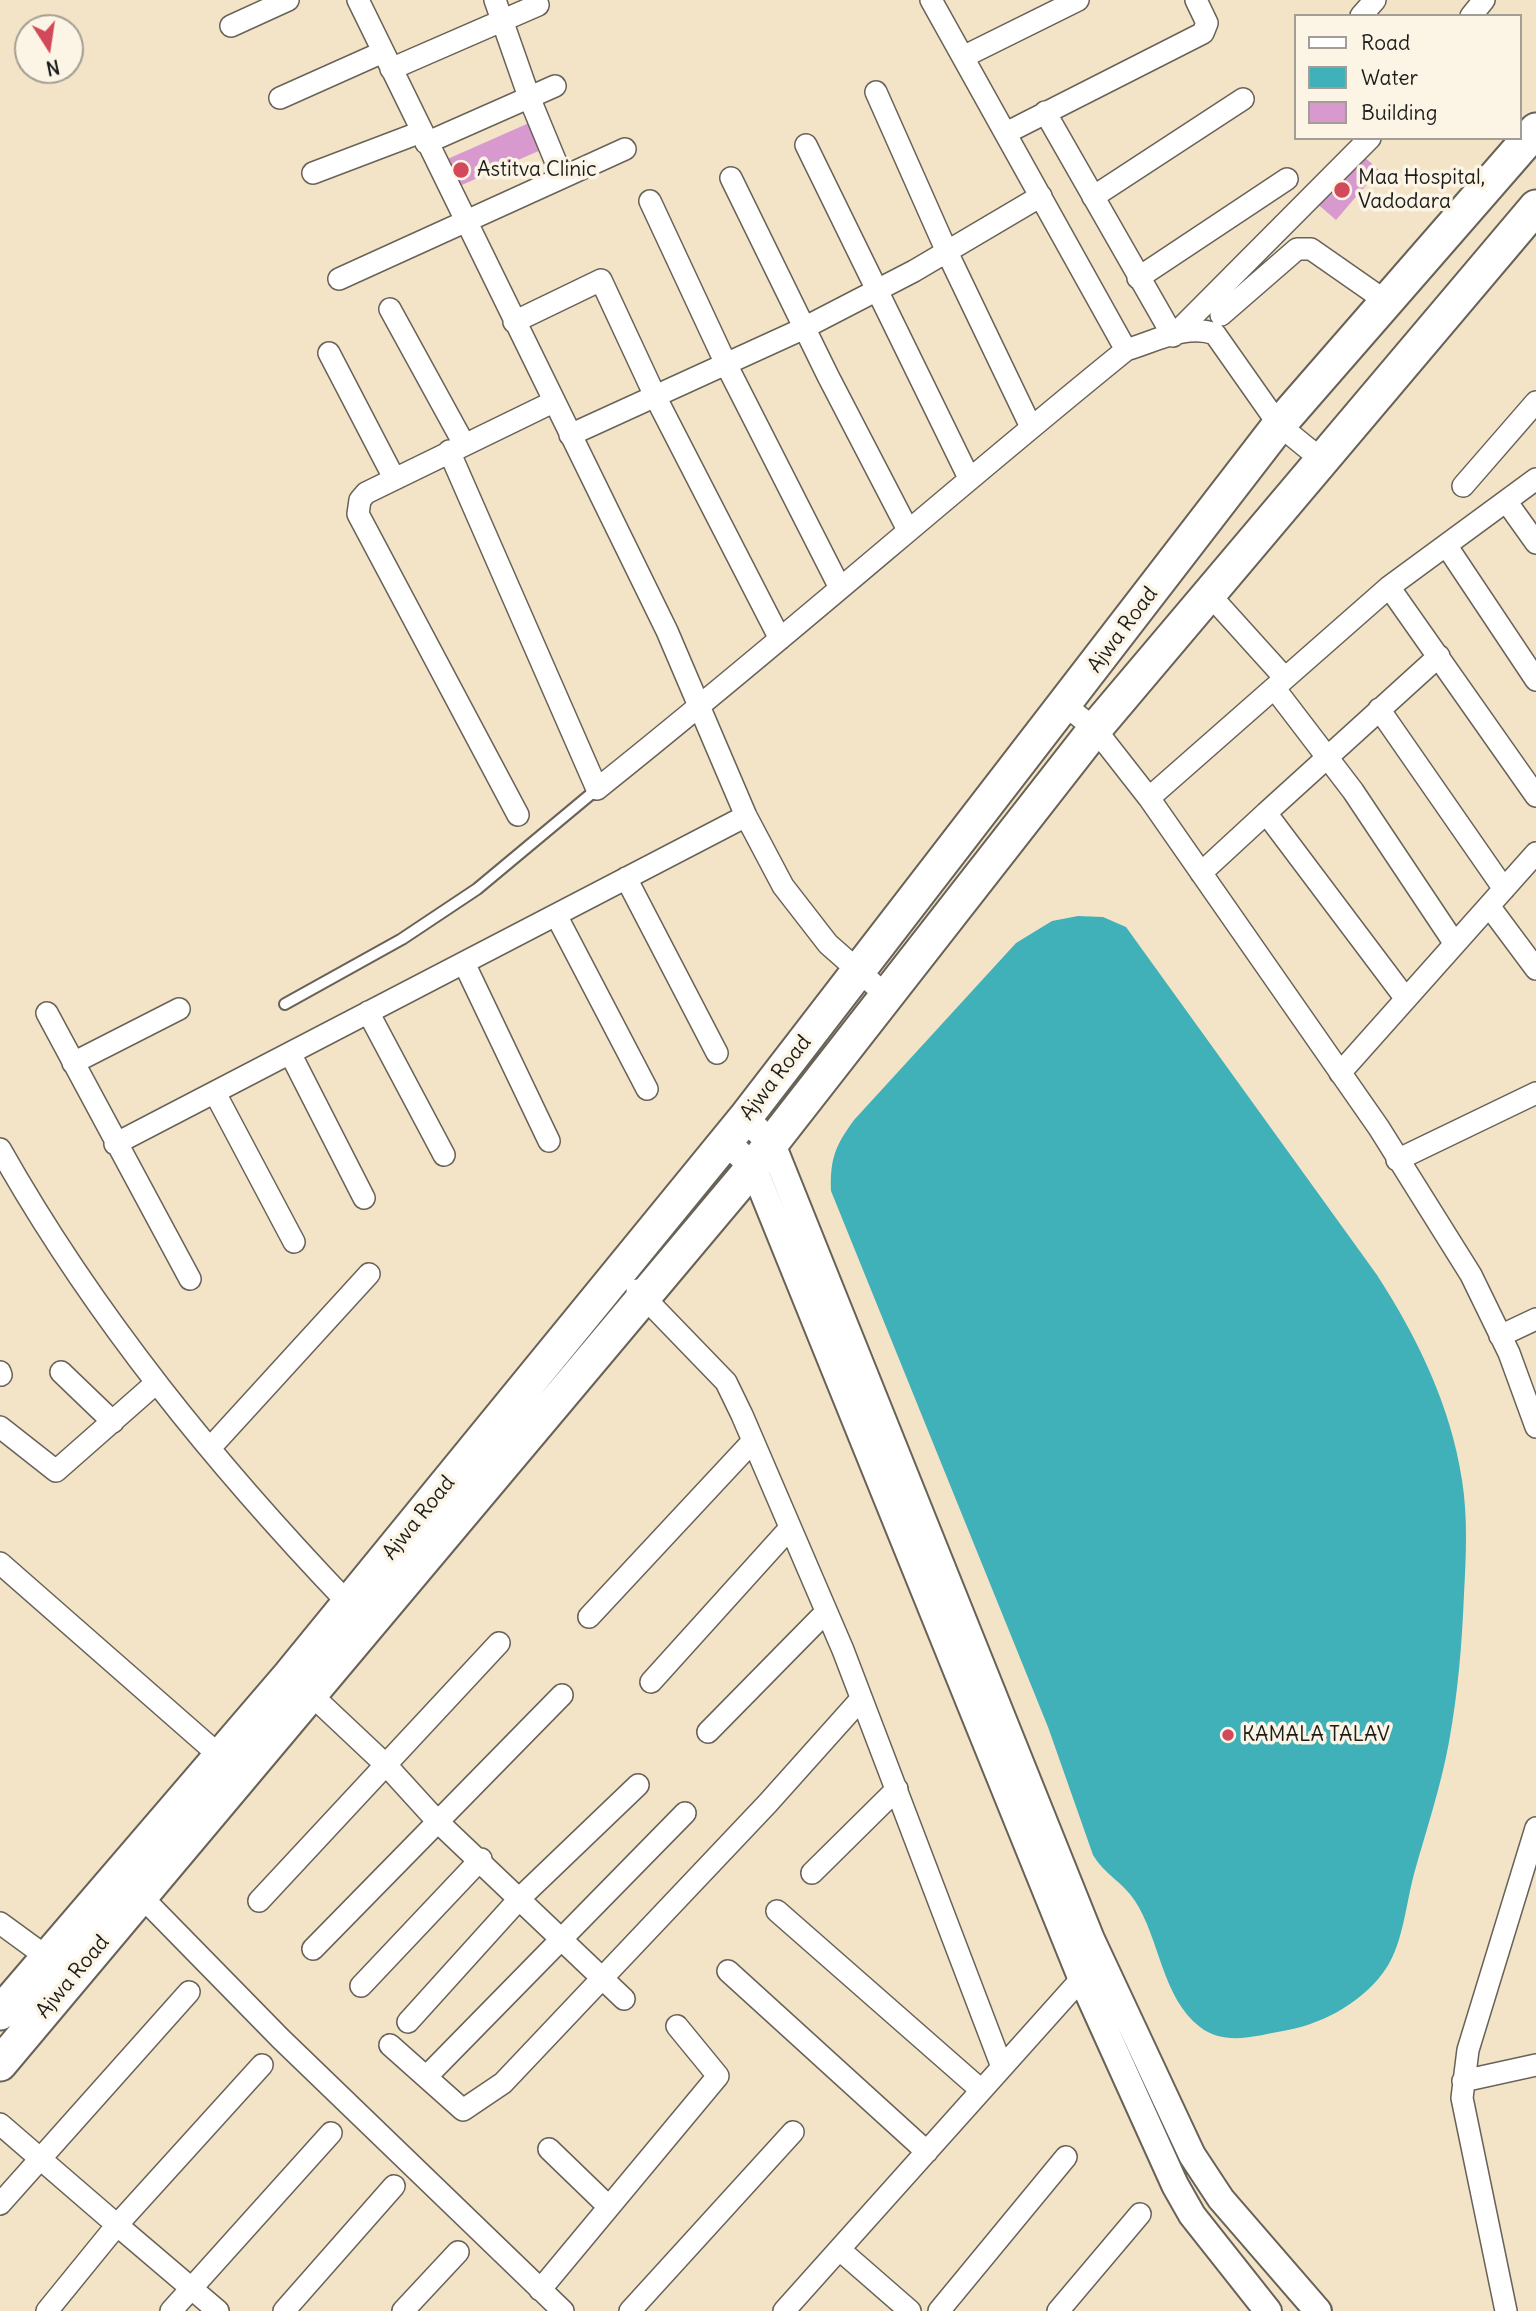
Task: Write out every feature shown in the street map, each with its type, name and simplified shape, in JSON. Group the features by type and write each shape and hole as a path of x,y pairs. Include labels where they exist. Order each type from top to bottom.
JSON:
{"main road":[{"name":"Ajwa Road","path":"0,2064 131,1885 220,1756 300,1685 349,1604 735,1129 1066,706 1279,425 1536,131"},
{"name":"Ajwa Road","path":"0,2013 48,1958 131,1885 300,1685 763,1155 1096,729 1536,207"}],"street":[{"path":"231,26 288,0"},
{"path":"358,0 701,706 746,816 783,886 828,944 887,996"},
{"path":"495,0 529,97 562,177"},
{"path":"931,0 1126,350"},
{"path":"963,57 1079,0"},
{"path":"1006,133 1203,33 1207,23 1196,0"},
{"path":"1363,14 1374,0"},
{"path":"1473,14 1484,0"},
{"path":"280,98 503,20 538,5"},
{"path":"313,173 423,137 555,86"},
{"path":"876,92 947,252 1031,427"},
{"path":"1093,197 1243,99"},
{"path":"1045,112 1173,336"},
{"path":"1173,336 1368,140"},
{"path":"806,145 969,478"},
{"path":"339,279 625,149"},
{"path":"731,178 908,530"},
{"path":"1138,278 1287,179"},
{"path":"570,435 879,290 1041,196"},
{"path":"650,201 726,364 840,587"},
{"path":"1221,315 1297,249 1305,248 1311,249 1387,302"},
{"path":"514,322 601,280 655,396 780,639"},
{"path":"390,309 456,447 597,789 701,706 969,478 1126,350 1204,330 1215,334 1279,425 1322,460"},
{"path":"329,353 394,478"},
{"path":"518,815 358,514 360,500 366,493 456,447 554,402"},
{"path":"1463,485 1536,402"},
{"path":"1149,798 1389,587 1536,479"},
{"path":"1506,501 1536,544"},
{"path":"1446,545 1536,680"},
{"path":"1389,587 1492,738 1536,796"},
{"path":"1209,594 1280,683 1455,944"},
{"path":"1201,873 1438,656"},
{"path":"1066,706 1096,729 1149,798 1379,1128 1471,1275 1533,1405 1536,1427"},
{"path":"1379,709 1504,889"},
{"path":"1266,813 1406,999"},
{"path":"115,1144 746,816"},
{"path":"1340,1073 1536,853"},
{"path":"626,878 717,1053"},
{"path":"1489,906 1536,969"},
{"path":"556,915 647,1089"},
{"path":"464,963 549,1141"},
{"path":"73,1063 178,1009"},
{"path":"368,1012 444,1155"},
{"path":"47,1013 115,1144 190,1279"},
{"path":"290,1053 364,1198"},
{"path":"215,1093 294,1242"},
{"path":"1397,1160 1536,1093"},
{"path":"735,1129 763,1155 1100,1959 1192,2155 1220,2199 1318,2311"},
{"path":"763,1155 1081,1977 1175,2185 1192,2215 1268,2311"},
{"path":"2,1157 110,1323 156,1383 292,1544 349,1604"},
{"path":"211,1447 369,1274"},
{"path":"617,1275 643,1295 726,1382 827,1612 1002,2067"},
{"path":"1500,1336 1536,1319"},
{"path":"61,1371 113,1422"},
{"path":"0,1427 56,1471 156,1383"},
{"path":"589,1617 753,1441"},
{"path":"651,1682 790,1528"},
{"path":"0,1563 220,1756"},
{"path":"708,1732 827,1612"},
{"path":"259,1901 499,1643"},
{"path":"300,1685 387,1766 438,1822 481,1859 600,1979 624,1999"},
{"path":"313,1949 562,1695"},
{"path":"390,2045 463,2110 503,2083 768,1803 861,1699"},
{"path":"408,2022 520,1898 638,1785"},
{"path":"812,1873 897,1789"},
{"path":"432,2071 685,1813"},
{"path":"1506,2311 1462,2098 1463,2081 1468,2050 1536,1828"},
{"path":"361,1986 481,1859"},
{"path":"131,1885 281,2039 563,2311"},
{"path":"777,1911 981,2090"},
{"path":"0,1923 48,1958"},
{"path":"784,2311 1081,1977 1100,1959"},
{"path":"728,1971 927,2152"},
{"path":"0,2204 188,1992"},
{"path":"540,2290 718,2076 677,2026"},
{"path":"47,2311 117,2225 262,2065"},
{"path":"1463,2081 1536,2065"},
{"path":"0,2124 218,2311"},
{"path":"630,2311 793,2132"},
{"path":"172,2311 331,2133"},
{"path":"549,2149 609,2207"},
{"path":"939,2311 1066,2157"},
{"path":"284,2311 394,2186"},
{"path":"1058,2311 1140,2214"},
{"path":"840,2250 910,2311"},
{"path":"403,2311 457,2252"}],"lane":[{"path":"285,1004 391,946 477,888 597,789"}],"water":[{"path":"1078,916 1103,917 1126,927 1377,1275 1419,1348 1441,1399 1457,1452 1462,1480 1466,1551 1455,1705 1442,1775 1397,1946 1378,1979 1344,2008 1302,2027 1254,2037 1220,2037 1200,2027 1187,2015 1169,1984 1135,1901 1093,1855 1048,1727 831,1191 835,1153 854,1120 1016,943 1052,921"}],"building":[{"path":"529,123 541,150 488,173 483,163 475,167 480,177 455,188 443,161"},
{"path":"1362,155 1379,170 1336,220 1314,201"}],"place":[{"name":"Astitva Clinic","path":"461,170"},
{"name":"Maa Hospital, Vadodara","path":"1342,190"},
{"name":"KAMALA TALAV","path":"1228,1735"}]}
